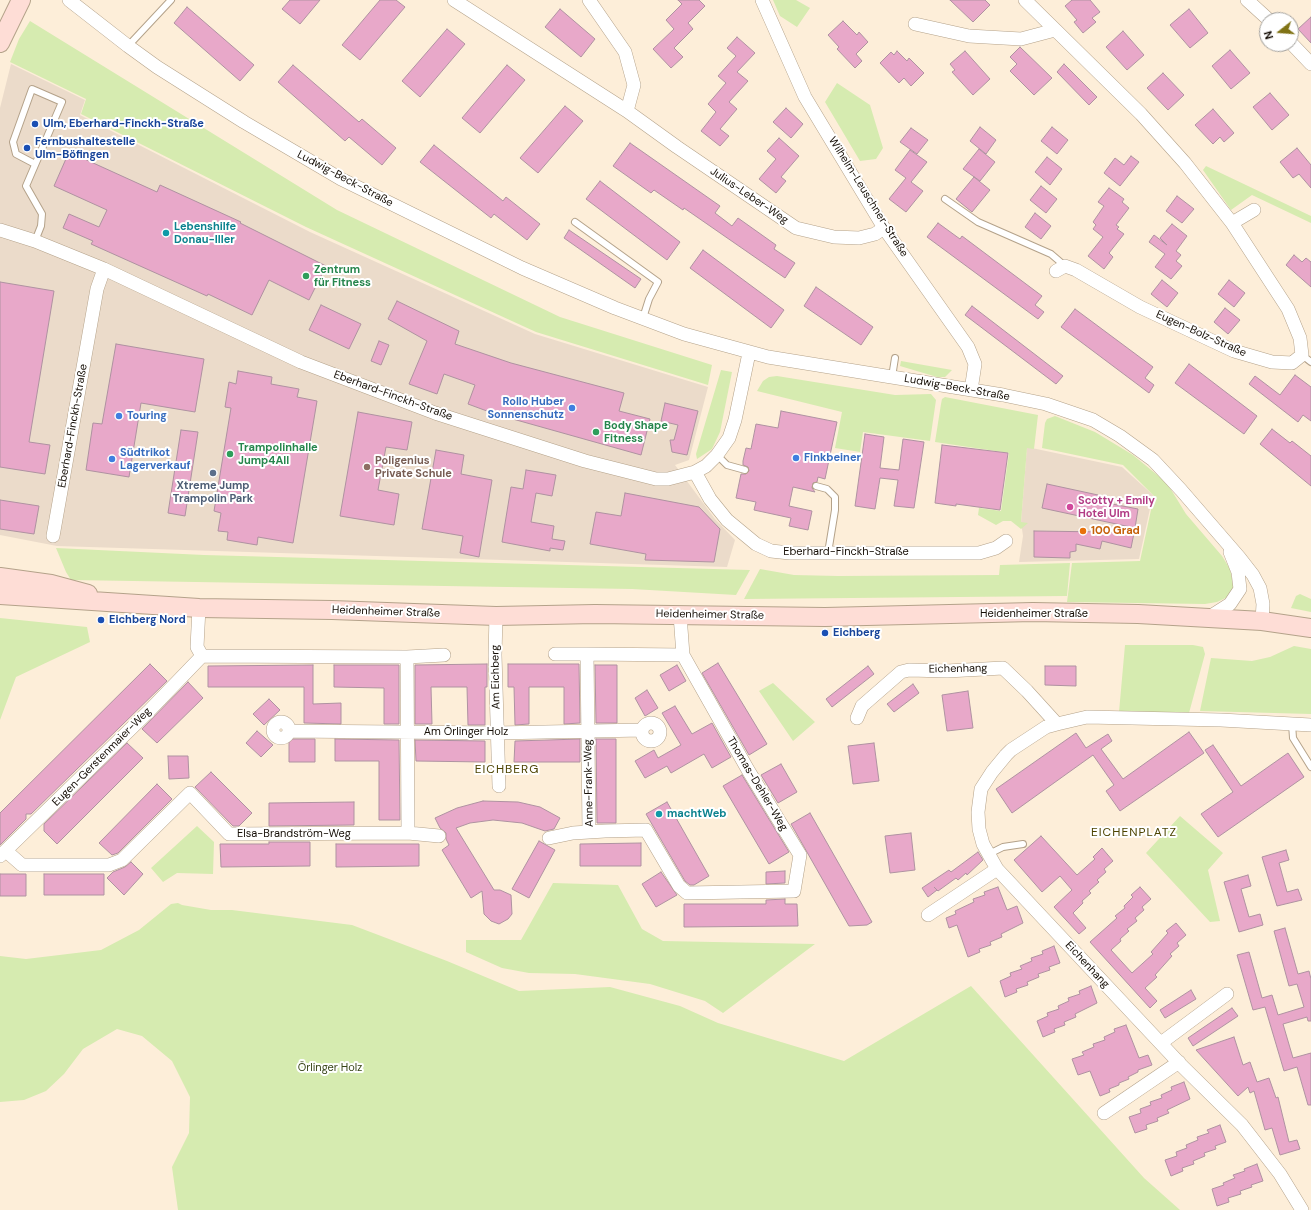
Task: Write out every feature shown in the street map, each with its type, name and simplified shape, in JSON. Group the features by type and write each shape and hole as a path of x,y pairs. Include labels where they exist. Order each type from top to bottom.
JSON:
{"main road":[{"path":"2,38 21,0"},
{"path":"0,13 2,38"},
{"name":"Heidenheimer Straße","path":"0,577 51,584 109,601"},
{"name":"Heidenheimer Straße","path":"0,595 199,608 332,610 496,616 595,614 855,616 1033,612 1138,614 1262,621 1311,628"}],"street":[{"name":"Ludwig-Beck-Straße","path":"69,0 128,46 244,122 341,178 522,268 643,318 684,334 749,353 799,363 971,390 1046,404 1092,420 1120,436 1153,460 1227,542 1246,565 1258,584 1263,604 1262,621"},
{"name":"Julius-Leber-Weg","path":"454,0 627,111 676,147 796,228 834,237 859,238 875,234 884,228"},
{"path":"589,0 625,52 634,84 627,111"},
{"name":"Wilhelm-Leuschner-Straße","path":"762,0 805,97 884,228 967,343 975,364 971,390"},
{"name":"Eugen-Bolz-Straße","path":"1025,0 1160,134 1232,223 1288,309 1300,338 1306,359 1292,363 1272,362 1234,351 1140,307 1086,275 1060,268"},
{"path":"1247,0 1260,12"},
{"path":"915,24 969,36 1021,39 1055,30"},
{"path":"1299,51 1311,64"},
{"path":"1232,223 1254,210"},
{"name":"Eberhard-Finckh-Straße","path":"0,230 35,241 104,269 301,362 435,413 585,461 656,479 668,479 695,472 706,466 717,455 729,438 735,420 749,353"},
{"name":"Eberhard-Finckh-Straße","path":"53,536 96,289 104,269"},
{"name":"Eberhard-Finckh-Straße","path":"695,472 710,498 727,520 756,544 771,551 828,553 979,553 996,548 1006,541"},
{"name":"Ludwig-Beck-Straße","path":"1208,618 1230,604 1240,589 1238,572 1227,542"},
{"path":"199,608 197,647 202,656 407,657 444,655"},
{"name":"Thomas-Dehler-Weg","path":"680,615 683,655 748,770 800,856 794,891 764,892"},
{"name":"Am Eichberg","path":"496,616 499,786"},
{"path":"555,654 683,655"},
{"name":"Anne-Frank-Weg","path":"587,654 589,832 646,830 679,886 687,893 764,892"},
{"name":"Eugen-Gerstenmaier-Weg","path":"3,854 148,712 202,656"},
{"path":"407,657 408,833 439,836"},
{"name":"Eichenhang","path":"858,718 862,706 905,671 1003,668 1027,691 1057,724"},
{"name":"Eichenhang","path":"1302,1210 1280,1174 1247,1130 1160,1043 996,869 983,844 978,823 981,789 992,772 1011,750 1046,727 1087,717 1311,725"},
{"name":"Am Örlinger Holz","path":"290,731 497,733 642,730"},
{"name":"Elsa-Brandström-Weg","path":"3,854 22,865 109,865 122,860 190,793 229,834 408,833"},
{"path":"549,838 589,832"},
{"path":"928,915 996,869"},
{"path":"1160,1043 1227,994"},
{"path":"1104,1113 1179,1062"}],"lane":[{"path":"128,46 171,0"},
{"path":"35,164 16,154 13,142 32,89 62,102 26,186 42,214 41,226 35,241"},
{"path":"945,199 978,222 1051,254 1060,268"},
{"path":"575,222 658,282 649,299 643,318"},
{"path":"892,377 895,358"},
{"path":"717,455 727,465 745,470"},
{"path":"816,486 826,489 834,497 835,510 828,553"},
{"path":"1292,724 1293,738 1311,767"},
{"path":"988,855 1003,847 1023,844"}],"shaded area":[{"path":"11,64 85,100 80,115 310,232 535,334 708,387 689,460 675,465 715,519 735,540 727,567 57,546 0,535 0,108"},
{"path":"1027,447 1122,467 1153,495 1139,559 1019,562 1023,536 1021,522"}],"green space":[{"path":"773,0 796,0 810,8 797,27 780,16"},
{"path":"30,21 337,210 560,317 712,365 708,385 536,332 306,227 81,114 86,99 10,62 19,39"},
{"path":"837,83 870,105 883,148 876,159 860,161 825,102"},
{"path":"1206,166 1311,216 1311,223 1252,195 1231,210 1203,170"},
{"path":"901,361 952,370 945,377 937,377 900,366"},
{"path":"721,370 732,372 720,432 712,449 697,459 696,454"},
{"path":"777,376 895,395 931,394 936,400 930,441 863,432 860,452 835,448 842,412 757,391 763,381 769,377"},
{"path":"945,397 1038,415 1034,449 1027,448 1021,522 1028,523 1021,529 1011,521 1003,521 996,525 978,515 979,508 1001,511 1009,453 935,442 942,399"},
{"path":"1055,416 1095,432 1133,455 1167,483 1186,514 1222,556 1230,569 1234,588 1230,596 1217,602 1205,604 1067,602 1072,563 1140,561 1154,496 1123,465 1042,448 1045,423 1047,419"},
{"path":"56,548 204,555 750,570 736,595 632,589 71,580"},
{"path":"1070,563 1067,596 744,599 760,569 794,575 999,575 1000,565"},
{"path":"1300,594 1311,599 1311,612 1291,608 1296,596"},
{"path":"0,618 87,627 90,642 16,677 0,720"},
{"path":"1125,645 1193,645 1203,647 1205,654 1189,713 1119,712"},
{"path":"1294,646 1311,649 1311,714 1200,711 1211,658 1252,661 1270,657"},
{"path":"773,683 815,722 793,741 759,691"},
{"path":"1180,816 1223,853 1208,870 1220,921 1210,922 1146,853"},
{"path":"197,826 214,842 213,874 177,873 163,882 151,868"},
{"path":"553,883 618,885 642,929 663,941 815,944 723,1013 705,1001 650,984 575,974 529,973 502,968 466,952 466,940 521,940"},
{"name":"Örlinger Holz","path":"178,903 211,910 232,910 352,925 447,961 519,991 610,987 680,1006 718,1023 844,1061 971,986 1144,1178 1180,1210 178,1210 172,1167 189,1133 190,1097 172,1061 142,1036 117,1029 83,1049 64,1074 46,1091 24,1100 0,1102 0,956 26,959 101,950 139,930 171,904"}],"building":[{"path":"290,0 320,0 300,24 282,9"},
{"path":"380,0 396,0 405,7 360,60 342,45"},
{"path":"678,0 699,0 705,6 688,23 693,29 674,48 683,57 671,68 653,49 674,29 666,20 682,4"},
{"path":"950,0 985,0 990,5 973,22"},
{"path":"1072,0 1090,0 1100,12 1092,18 1096,22 1083,33 1074,22 1077,20 1065,6"},
{"path":"187,7 254,65 240,81 174,23"},
{"path":"560,9 595,39 581,57 545,27"},
{"path":"1189,9 1208,33 1190,48 1170,25"},
{"path":"1311,17 1311,43 1299,30 1299,28"},
{"path":"843,21 857,35 859,32 868,42 856,54 862,61 855,68 837,49 839,47 828,35"},
{"path":"447,29 465,44 420,97 402,81"},
{"path":"1123,31 1144,55 1127,70 1106,47"},
{"path":"737,37 755,53 737,72 748,81 729,102 737,109 720,129 729,136 720,146 701,131 716,112 708,104 726,83 718,76 736,56 727,48"},
{"path":"1020,47 1052,78 1034,95 1010,71 1017,64 1010,57"},
{"path":"1230,50 1250,73 1231,89 1212,66"},
{"path":"897,51 907,61 909,58 924,73 911,86 904,78 899,83 880,63 891,52 894,55"},
{"path":"965,51 990,79 973,95 952,72 955,70 950,64"},
{"path":"1064,64 1097,97 1089,105 1057,72"},
{"path":"293,65 359,122 362,119 396,148 382,165 349,137 345,141 278,82"},
{"path":"507,65 525,80 480,133 462,118"},
{"path":"1163,73 1184,95 1168,110 1147,88"},
{"path":"1270,93 1289,115 1272,130 1253,107"},
{"path":"565,106 583,121 538,173 520,158"},
{"path":"786,108 803,124 791,138 773,122"},
{"path":"1213,109 1234,133 1224,142 1220,137 1213,144 1195,125"},
{"path":"980,127 996,140 986,154 970,141"},
{"path":"1052,127 1068,140 1057,154 1041,141"},
{"path":"911,128 928,140 917,154 900,142"},
{"path":"779,138 799,156 781,177 786,181 776,193 759,179 776,159 767,151"},
{"path":"630,143 720,206 715,213 732,226 738,218 776,245 774,249 795,263 785,278 684,208 683,210 654,190 651,193 613,166"},
{"path":"434,145 503,201 506,197 540,224 527,240 494,214 491,218 420,162"},
{"path":"1297,148 1311,165 1311,188 1299,174 1293,178 1280,162"},
{"path":"979,149 995,162 980,181 963,169"},
{"path":"910,150 927,162 911,182 923,191 906,212 889,199 906,178 895,170"},
{"name":"Lebenshilfe Donau-Iller","path":"69,152 157,192 160,185 241,222 240,223 326,266 309,300 269,280 252,315 208,294 207,296 91,244 93,241 63,228 69,214 99,227 107,210 54,186"},
{"path":"1131,156 1139,162 1120,186 1104,173 1115,158 1124,165"},
{"path":"1047,157 1062,169 1050,185 1035,172"},
{"path":"974,177 990,190 972,212 956,199"},
{"path":"600,181 680,242 667,260 586,199"},
{"path":"1041,186 1057,199 1046,213 1030,200"},
{"path":"1109,188 1124,199 1122,202 1129,208 1116,225 1119,227 1117,229 1124,234 1109,253 1113,257 1104,269 1088,256 1103,237 1093,229 1096,225 1093,222 1104,206 1098,202"},
{"path":"1177,196 1194,209 1182,223 1166,211"},
{"path":"1035,213 1051,226 1041,239 1025,227"},
{"path":"938,223 960,239 962,236 1042,296 1035,305 1044,312 1038,319 927,237"},
{"path":"1172,224 1187,236 1176,251 1181,255 1176,261 1182,266 1171,279 1155,267 1165,254 1149,242 1154,235 1167,245 1160,238"},
{"path":"569,230 641,279 635,288 564,238"},
{"path":"703,250 784,310 771,328 690,268"},
{"path":"1294,255 1302,262 1306,258 1311,262 1311,287 1286,265"},
{"path":"1162,280 1178,293 1167,307 1151,294"},
{"path":"1229,280 1245,293 1234,307 1218,294"},
{"path":"0,282 54,291 29,442 50,445 45,474 0,467"},
{"path":"816,287 873,327 861,345 804,306"},
{"path":"397,301 459,331 455,344 511,363 624,393 619,411 650,419 641,455 495,414 468,404 475,385 444,374 437,394 409,384 427,341 388,319"},
{"path":"321,305 361,324 349,349 309,330"},
{"path":"972,306 1063,376 1056,384 965,315"},
{"path":"1225,308 1240,320 1228,334 1214,322"},
{"path":"1075,309 1153,367 1145,378 1154,385 1149,393 1061,327"},
{"path":"379,341 389,345 381,365 371,361"},
{"path":"116,344 204,359 195,412 141,403 129,477 86,470 93,423 102,424"},
{"path":"1189,364 1257,416 1244,434 1175,383"},
{"path":"238,371 272,377 271,384 299,389 297,397 317,401 293,543 258,537 257,545 227,540 228,532 218,531 221,513 214,511 231,408 225,407 229,382 236,384"},
{"path":"1295,375 1311,387 1311,421 1303,415 1298,422 1249,384 1255,376 1280,395"},
{"path":"665,403 698,411 687,455 672,452 670,440 674,440 678,425 661,421"},
{"path":"781,411 837,422 825,479 818,477 817,482 813,483 812,488 815,492 793,487 789,506 812,511 808,530 789,526 791,518 754,510 756,502 736,498 741,474 746,474 749,471 748,467 743,465 743,461 746,448 751,449 756,424 778,428"},
{"path":"358,412 412,422 407,450 386,447 378,490 399,494 394,525 340,516"},
{"path":"1272,429 1290,443 1292,441 1311,456 1311,486 1260,444"},
{"path":"181,430 198,432 185,516 168,513"},
{"path":"865,434 884,437 880,468 899,470 903,439 924,442 914,508 894,506 898,480 880,478 875,509 855,506"},
{"path":"942,445 1008,453 1000,510 956,504 956,506 935,503"},
{"path":"436,450 464,455 461,474 492,480 479,557 460,553 463,536 422,529"},
{"path":"526,470 556,475 552,496 536,493 531,522 554,526 552,539 565,541 563,550 550,548 550,551 502,542 511,487 523,489"},
{"path":"1047,484 1098,495 1097,501 1138,509 1135,528 1042,508"},
{"path":"625,493 699,507 720,529 714,562 645,560 646,554 590,544 596,512 621,516"},
{"path":"0,500 39,506 34,534 0,529"},
{"path":"1034,531 1134,533 1131,548 1102,541 1100,549 1076,544 1076,551 1070,552 1070,558 1034,557"},
{"path":"718,663 767,744 749,755 702,673"},
{"path":"150,664 167,681 31,814 26,814 26,819 0,845 0,813"},
{"path":"487,664 487,687 485,687 485,725 468,725 467,687 431,687 432,724 415,724 415,665"},
{"path":"508,664 579,664 580,723 564,724 564,687 529,687 529,724 515,725 514,687 508,687"},
{"path":"313,665 313,704 341,703 341,724 304,723 304,687 208,687 208,666"},
{"path":"334,665 399,665 399,724 384,724 384,688 334,687"},
{"path":"595,665 617,665 617,723 596,723"},
{"path":"677,665 686,681 669,691 660,675"},
{"path":"868,666 874,674 832,707 826,699"},
{"path":"1045,666 1076,666 1076,686 1045,685"},
{"path":"188,682 203,698 157,743 142,729"},
{"path":"913,684 919,693 894,712 887,704"},
{"path":"647,690 658,708 645,716 635,698"},
{"path":"968,691 973,728 947,731 942,695"},
{"path":"269,699 280,710 264,725 253,714"},
{"path":"675,706 692,734 712,723 731,757 712,768 704,754 671,773 667,766 645,778 635,761 654,750 658,758 681,745 662,713"},
{"path":"257,731 273,745 261,757 246,743"},
{"path":"1189,732 1204,753 1120,811 1106,791 1114,785 1093,755 1012,813 996,789 1076,733 1086,748 1108,734 1112,741 1101,749 1123,779"},
{"path":"289,739 315,739 315,762 289,762"},
{"path":"335,739 399,740 400,820 379,820 379,761 335,761"},
{"path":"580,739 580,762 514,762 515,741"},
{"path":"596,739 616,739 616,823 597,823"},
{"path":"415,740 485,741 485,762 416,761"},
{"path":"127,743 143,758 57,844 44,831 44,824"},
{"path":"874,743 879,781 853,784 848,746"},
{"path":"1213,745 1241,786 1288,753 1304,777 1218,837 1201,814 1233,792 1205,750"},
{"path":"168,756 188,756 189,778 169,779"},
{"path":"781,764 797,792 778,803 761,775"},
{"path":"211,772 252,813 239,826 233,826 195,787"},
{"path":"742,775 789,852 769,864 723,786"},
{"path":"157,784 172,799 118,853 112,855 99,843"},
{"path":"483,801 518,802 540,807 560,818 554,829 545,831 522,823 493,820 470,823 456,828 494,890 500,890 511,895 512,914 508,919 499,924 491,921 484,914 482,891 471,898 442,850 449,845 446,839 446,833 440,828 435,818 457,808"},
{"path":"354,802 354,825 269,826 269,803"},
{"path":"667,802 709,876 694,885 690,885 685,881 646,814"},
{"path":"810,813 872,922 867,925 849,926 791,824"},
{"path":"911,833 915,870 890,873 885,836"},
{"path":"1041,836 1077,875 1095,859 1093,857 1102,848 1113,861 1104,869 1106,872 1097,880 1099,882 1089,891 1091,893 1082,901 1083,903 1073,913 1086,928 1079,934 1054,907 1072,890 1060,876 1042,892 1014,860"},
{"path":"539,841 555,850 529,898 512,889"},
{"path":"269,842 310,842 310,866 221,867 220,844 269,844"},
{"path":"641,843 641,866 580,866 580,844"},
{"path":"336,844 419,844 419,866 336,867"},
{"path":"1286,850 1289,860 1279,863 1287,892 1298,889 1302,900 1277,906 1262,857"},
{"path":"978,852 983,860 967,875 966,873 958,880 956,878 938,891 937,890 928,897 922,888 949,870 951,872"},
{"path":"131,862 143,874 124,895 107,878 113,872 125,867"},
{"path":"785,871 785,883 766,884 766,872"},
{"path":"661,872 677,895 656,907 642,884"},
{"path":"0,874 26,874 26,896 0,896"},
{"path":"44,874 104,874 104,895 44,895"},
{"path":"1248,875 1251,886 1241,889 1249,917 1260,914 1263,925 1239,932 1224,882"},
{"path":"998,887 1007,910 1017,906 1023,923 1001,934 1002,937 990,942 991,945 979,949 980,952 968,957 957,925 949,928 946,918 956,914 955,911 974,902 973,899 985,895 984,892"},
{"path":"1140,887 1151,899 1142,907 1144,910 1135,918 1137,921 1127,929 1129,931 1111,950 1132,973 1153,954 1151,952 1168,933 1166,931 1176,923 1186,935 1177,943 1179,946 1170,954 1172,956 1155,975 1157,977 1145,988 1157,1001 1150,1008 1090,942 1117,918 1115,916 1125,908 1124,906 1133,897 1131,895"},
{"path":"785,899 785,904 797,904 798,926 684,927 684,904 766,904 766,900"},
{"path":"1285,928 1298,974 1309,971 1311,979 1311,1021 1308,1021 1307,1017 1283,1024 1293,1058 1311,1053 1311,1105 1308,1105 1297,1067 1284,1071 1265,1007 1253,1010 1237,955 1249,952 1262,998 1272,995 1278,1015 1304,1007 1297,984 1289,986 1274,931"},
{"path":"1054,946 1060,963 1049,967 1050,970 1038,974 1039,977 1027,982 1028,985 1016,989 1017,992 1005,997 1000,981 1011,976 1010,973 1022,969 1020,966 1032,961 1031,958 1043,954 1042,951"},
{"path":"1091,986 1097,1003 1075,1014 1076,1017 1064,1022 1065,1025 1054,1029 1055,1032 1043,1037 1037,1021 1048,1016 1047,1013 1059,1009 1058,1006 1069,1001 1068,998 1080,994 1079,991"},
{"path":"1191,990 1196,999 1165,1018 1160,1010"},
{"path":"1232,1008 1238,1016 1193,1046 1188,1038"},
{"path":"1126,1025 1139,1058 1148,1055 1152,1065 1138,1070 1138,1072 1128,1077 1129,1079 1109,1089 1110,1092 1100,1096 1090,1071 1078,1075 1072,1059 1084,1055 1082,1052 1094,1047 1093,1044 1105,1040 1104,1037 1115,1032 1114,1029"},
{"path":"1234,1037 1243,1065 1250,1062 1257,1082 1269,1078 1276,1098 1278,1097 1289,1142 1297,1140 1300,1149 1280,1155 1272,1128 1265,1130 1254,1091 1250,1093 1248,1087 1238,1096 1196,1050"},
{"path":"1184,1082 1190,1099 1167,1110 1169,1113 1157,1118 1158,1121 1146,1125 1147,1129 1135,1133 1129,1117 1141,1113 1140,1109 1151,1105 1150,1102 1162,1098 1161,1095 1172,1090 1171,1087"},
{"path":"1220,1125 1226,1142 1215,1146 1216,1149 1204,1153 1205,1156 1193,1161 1194,1164 1182,1168 1183,1171 1171,1176 1165,1160 1177,1156 1176,1152 1187,1148 1186,1145 1198,1140 1197,1137 1209,1133 1207,1130"},
{"path":"1257,1164 1263,1181 1240,1191 1241,1194 1228,1198 1229,1202 1217,1206 1212,1189 1224,1185 1223,1183 1235,1178 1233,1175 1245,1171 1244,1169"}],"place":[{"name":"Ulm, Eberhard-Finckh-Straße","path":"35,124"},
{"name":"Fernbushaltestelle Ulm-Böfingen","path":"27,148"},
{"name":"Lebenshilfe Donau-Iller","path":"166,233"},
{"name":"Zentrum für Fitness","path":"306,276"},
{"name":"Rollo Huber Sonnenschutz","path":"572,408"},
{"name":"Touring","path":"119,416"},
{"name":"Body Shape Fitness","path":"596,432"},
{"name":"Trampolinhalle Jump4All","path":"230,454"},
{"name":"Finkbeiner","path":"796,458"},
{"name":"Südtrikot Lagerverkauf","path":"112,459"},
{"name":"Poligenius Private Schule","path":"367,467"},
{"name":"Xtreme Jump Trampolin Park","path":"213,473"},
{"name":"Scotty + Emily Hotel Ulm","path":"1070,507"},
{"name":"100 Grad","path":"1083,531"},
{"name":"Eichberg Nord","path":"101,620"},
{"name":"Eichberg","path":"825,633"},
{"name":"machtWeb","path":"659,814"}],"district":[{"name":"EICHBERG","path":"507,770"},
{"name":"EICHENPLATZ","path":"1134,833"}]}
